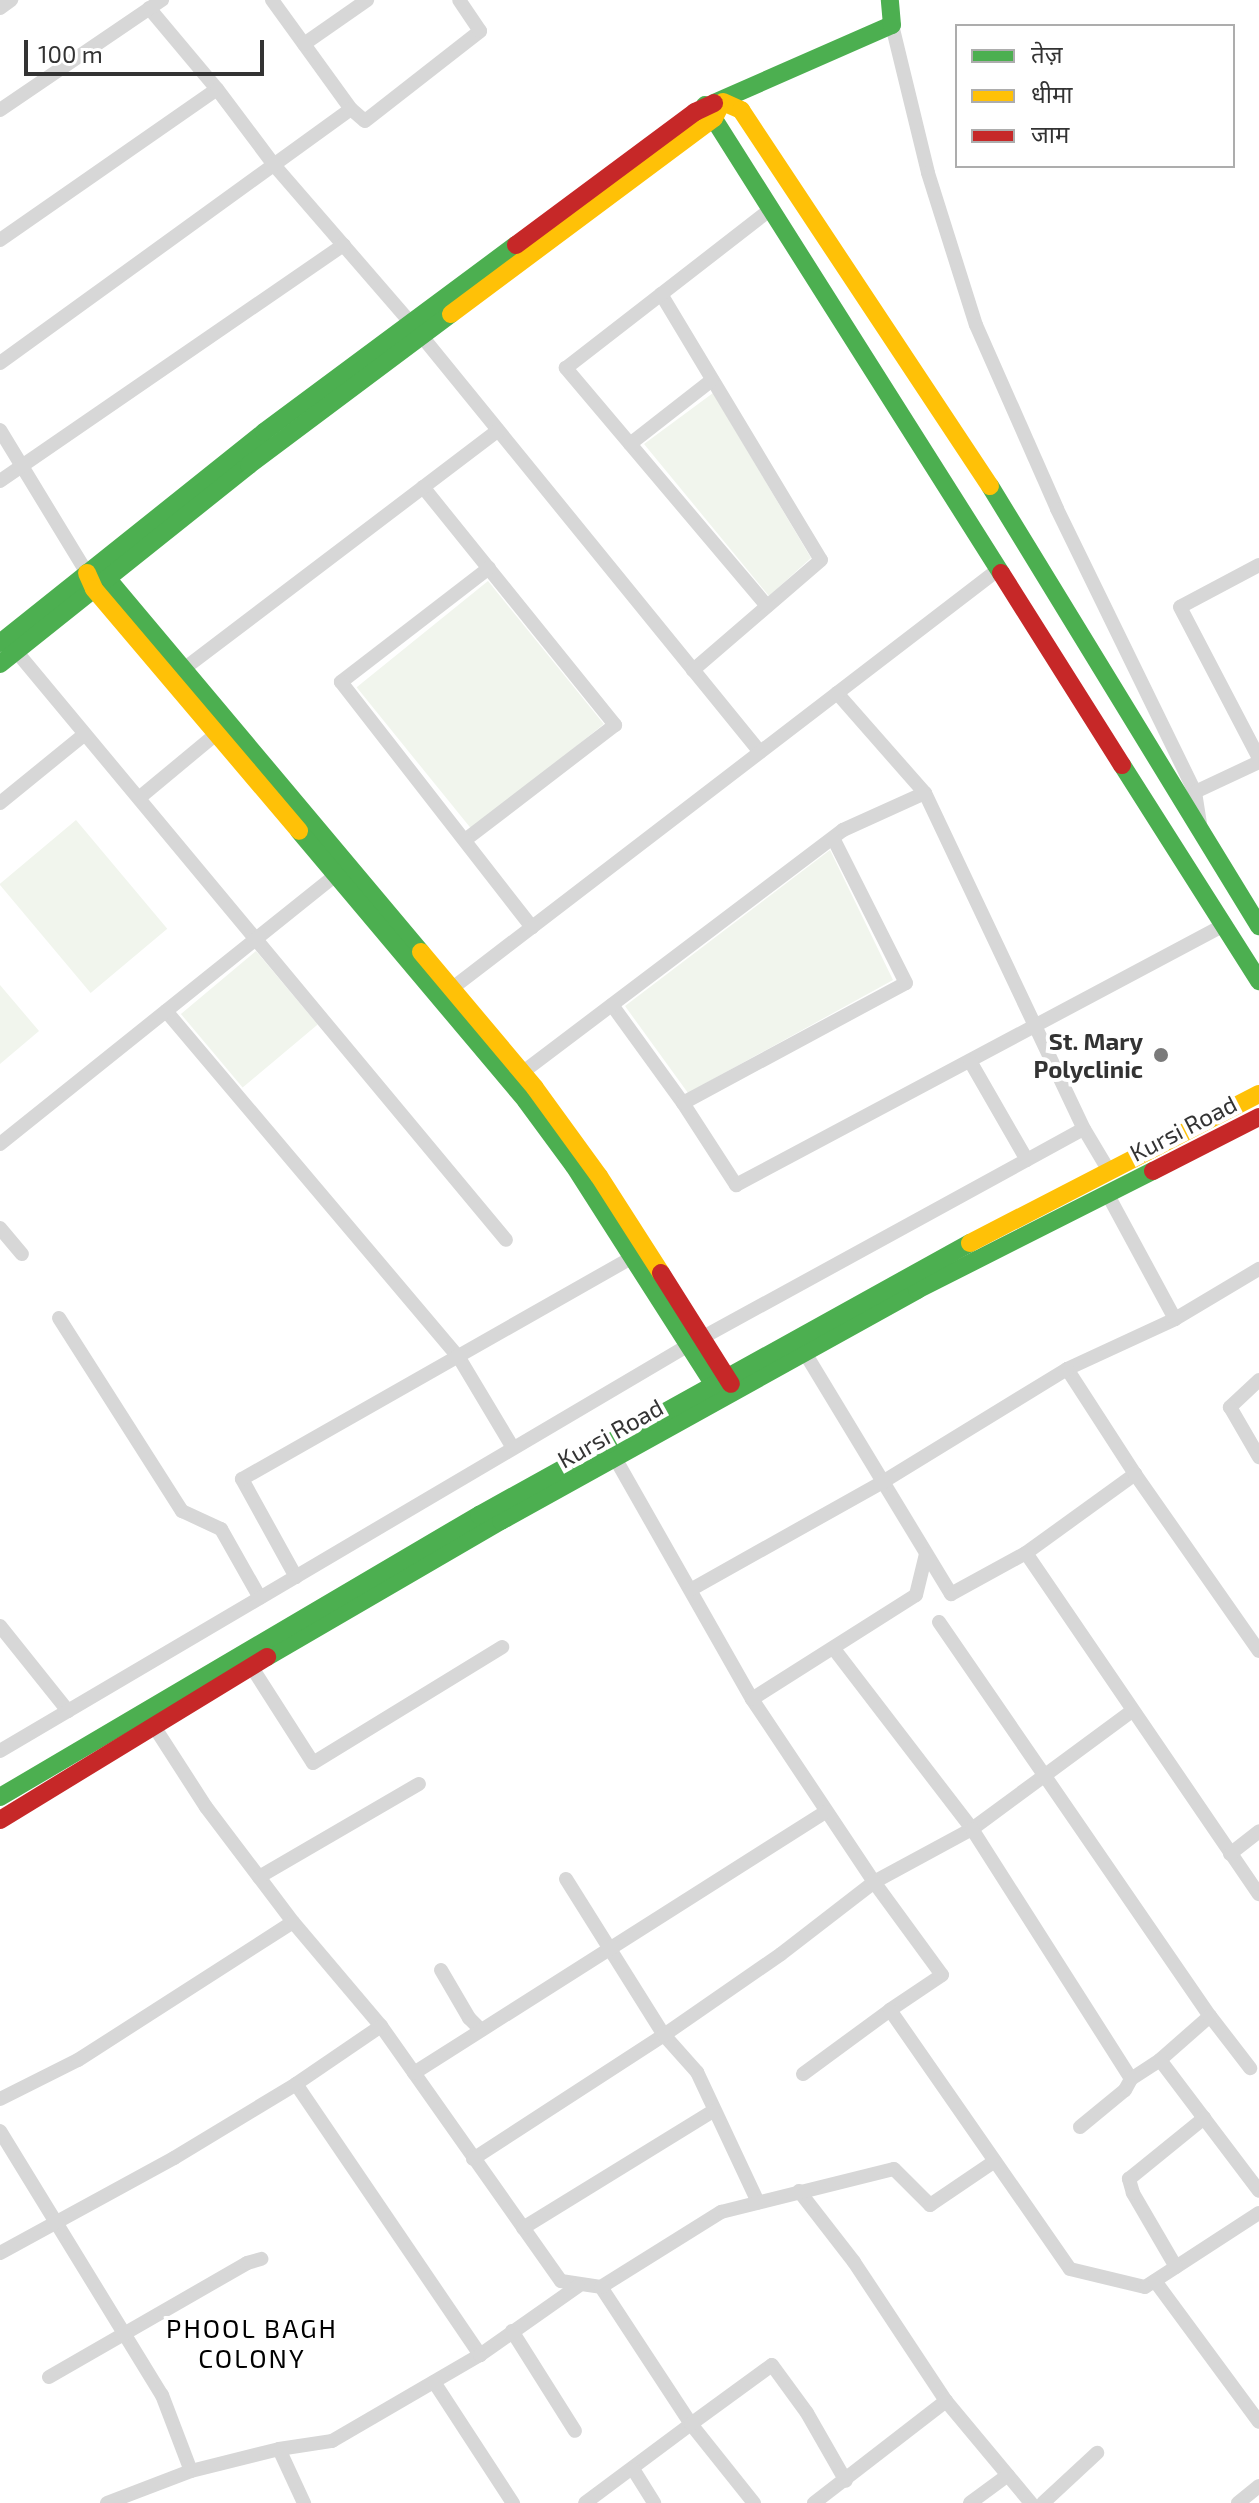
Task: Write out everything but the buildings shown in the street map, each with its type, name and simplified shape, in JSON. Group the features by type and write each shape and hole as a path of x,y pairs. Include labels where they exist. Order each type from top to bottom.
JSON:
{"street":[{"path":"0,8 11,0"},
{"path":"272,0 351,109 365,121 480,31 459,0"},
{"path":"304,44 367,0"},
{"path":"890,0 892,25 928,173 976,325 1057,509 1195,792 1202,834"},
{"path":"0,110 156,4 274,165 416,330 760,752"},
{"path":"0,664 8,647 96,580 264,432 416,330 714,109 777,74 892,25"},
{"path":"0,240 217,89"},
{"path":"0,363 351,109"},
{"path":"714,109 772,208 1259,981"},
{"path":"714,109 741,110 976,465 1259,926"},
{"path":"767,606 566,368 772,208"},
{"path":"0,481 344,245"},
{"path":"661,294 821,560 693,670"},
{"path":"630,444 712,380"},
{"path":"0,430 96,580 216,734 342,870"},
{"path":"185,668 498,430"},
{"path":"423,487 615,725 465,840"},
{"path":"1195,792 1259,760 1180,607 1259,565"},
{"path":"489,568 341,682 532,927"},
{"path":"446,994 999,569"},
{"path":"96,580 185,668 342,870 446,994 526,1101 724,1388"},
{"path":"8,647 139,798 506,1240"},
{"path":"837,693 925,793 1084,1129 1109,1171"},
{"path":"0,803 85,734"},
{"path":"139,798 216,734"},
{"path":"523,1072 833,838 925,793"},
{"path":"683,1103 906,983 833,838"},
{"path":"0,1144 342,870"},
{"path":"612,1005 683,1103 736,1185 1224,925"},
{"path":"446,994 523,1072 599,1176 694,1342"},
{"path":"166,1011 458,1356 513,1448"},
{"path":"970,1061 1027,1160"},
{"name":"Kursi Road","path":"3,1808 148,1717 724,1388 1109,1171 1259,1094"},
{"name":"Kursi Road","path":"148,1717 251,1666 615,1458 724,1388 805,1353 917,1290 1259,1117"},
{"path":"0,1751 694,1342 1084,1129"},
{"path":"1107,1193 1175,1319"},
{"path":"0,1228 22,1254"},
{"path":"296,1577 242,1479 633,1257"},
{"path":"692,1589 881,1483 1067,1369 1175,1319 1259,1269"},
{"path":"59,1318 182,1511 221,1529 260,1598"},
{"path":"805,1353 951,1594 1026,1553 1135,1474"},
{"path":"1067,1369 1135,1474 1259,1651"},
{"path":"1259,1380 1230,1407 1259,1457"},
{"path":"615,1458 752,1699 825,1812 942,1975 803,2074"},
{"path":"1026,1553 1259,1894"},
{"path":"752,1699 916,1595 926,1554"},
{"path":"939,1622 1042,1777 1250,2068"},
{"path":"0,1626 68,1711"},
{"path":"251,1666 313,1763 502,1647"},
{"path":"834,1649 972,1829 1131,2079"},
{"path":"473,2159 664,2035 781,1954 874,1882 972,1829 1132,1711"},
{"path":"148,1717 206,1807 293,1922 381,2026 561,2281 578,2286 601,2287 721,2212 894,2169 930,2205 995,2161"},
{"path":"259,1877 419,1784"},
{"path":"414,2073 825,1812"},
{"path":"1230,1854 1259,1831"},
{"path":"566,1879 612,1947 664,2035 697,2072 758,2202"},
{"path":"0,2099 78,2060 293,1922"},
{"path":"441,1970 469,2018 481,2030"},
{"path":"890,2010 1070,2269 1145,2287 1259,2213"},
{"path":"1080,2127 1125,2090 1131,2079 1160,2060 1210,2016"},
{"path":"0,2253 174,2158 296,2084 381,2026"},
{"path":"1160,2060 1259,2191"},
{"path":"296,2084 480,2355"},
{"path":"523,2228 713,2111"},
{"path":"1176,2267 1133,2193 1129,2179 1204,2118"},
{"path":"0,2131 162,2395 191,2471"},
{"path":"799,2191 854,2262 946,2401 1031,2503"},
{"path":"49,2377 123,2332 247,2263 261,2259"},
{"path":"1155,2281 1259,2422"},
{"path":"107,2503 191,2471 279,2449 332,2441 480,2355 578,2286"},
{"path":"601,2287 691,2424 754,2503"},
{"path":"512,2331 575,2431"},
{"path":"585,2503 772,2365 807,2413 846,2481"},
{"path":"434,2382 513,2503"},
{"path":"814,2503 946,2401"},
{"path":"279,2449 304,2503"},
{"path":"1043,2503 1097,2453"},
{"path":"633,2469 654,2503"},
{"path":"970,2503 1008,2475"},
{"path":"1238,2503 1259,2486"}],"shaded area":[{"path":"713,393 811,558 769,596 644,444"},
{"path":"488,581 604,724 472,830 357,687"},
{"path":"76,820 167,929 91,993 0,885"},
{"path":"830,850 893,980 688,1093 625,1006"},
{"path":"256,951 318,1025 243,1088 181,1014"},
{"path":"0,985 39,1031 0,1064"}],"traffic: fast":[{"path":"714,103 892,25 890,0"},
{"path":"705,105 1001,573"},
{"path":"0,643 264,432 516,245"},
{"path":"0,664 249,465 451,314"},
{"path":"990,486 1259,926"},
{"path":"87,573 107,578 421,952"},
{"path":"1122,765 1259,981"},
{"path":"299,831 526,1101 574,1166 719,1393"},
{"path":"267,1657 501,1521 917,1290 1153,1171"},
{"path":"0,1797 479,1515 970,1243"}],"traffic: slow":[{"path":"723,102 741,110 990,486"},
{"path":"451,314 714,118 719,108"},
{"path":"87,573 94,589 299,831"},
{"path":"421,952 535,1088 599,1176 661,1273"},
{"path":"970,1243 1259,1094"}],"traffic: jam":[{"path":"516,245 695,112 714,103"},
{"path":"1001,573 1122,765"},
{"path":"1153,1171 1259,1117"},
{"path":"661,1273 731,1384"},
{"path":"0,1820 267,1657"}],"place":[{"name":"St. Mary Polyclinic","path":"1161,1055"}],"district":[{"name":"PHOOL BAGH COLONY","path":"252,2343"}]}
